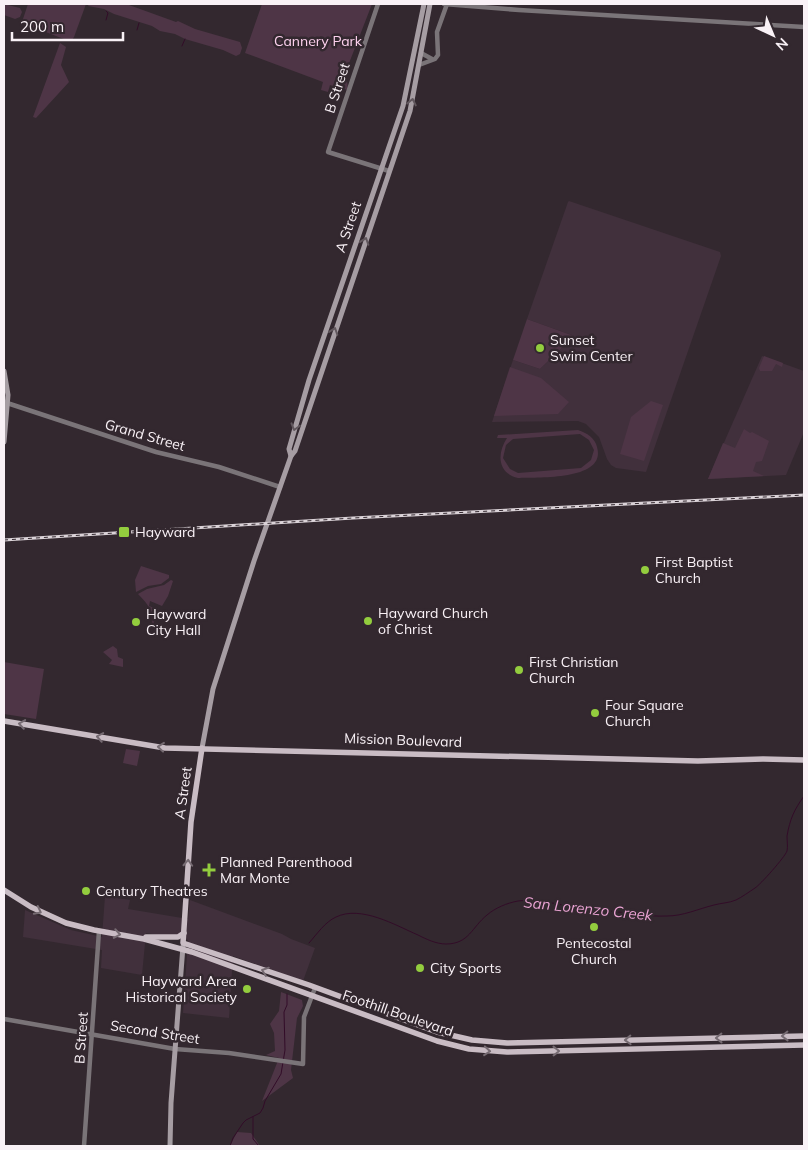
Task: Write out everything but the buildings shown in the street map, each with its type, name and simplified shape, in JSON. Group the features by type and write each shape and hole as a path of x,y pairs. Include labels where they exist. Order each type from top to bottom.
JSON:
{"main road":[{"name":"A Street","path":"291,456 289,449 309,380 404,106 424,4"},
{"name":"A Street","path":"170,1146 191,822 213,689 254,561 291,456 295,450 410,111 430,4"},
{"path":"4,371 8,395 5,402"},
{"path":"4,396 4,442"},
{"name":"Mission Boulevard","path":"4,721 159,747 698,761 804,760"},
{"name":"Foothill Boulevard","path":"4,890 23,903 50,917 72,925 183,947 315,988 437,1032 460,1038 507,1043 804,1036"},
{"path":"134,937 178,937 184,933"},
{"name":"Foothill Boulevard","path":"183,947 429,1039 466,1048 507,1052 804,1045"}],"street":[{"name":"B Street","path":"378,4 328,152 381,169"},
{"path":"419,65 432,60 438,55 437,32 445,4 804,27"},
{"path":"421,53 432,60"},
{"path":"381,169 389,172"},
{"name":"Grand Street","path":"5,402 156,452 219,467 280,486"},
{"name":"B Street","path":"84,1146 99,931"},
{"path":"313,996 315,988"},
{"name":"Second Street","path":"4,1019 175,1049 228,1053 303,1064 304,1017 313,996"}],"shaded area":[{"path":"569,201 720,252 721,256 646,472 616,468 611,465 599,437 586,424 578,421 492,422 513,360 540,369 574,336 527,319"},
{"path":"762,356 804,371 804,432 786,475 708,479"},
{"path":"105,896 130,900 128,909 188,919 190,900 315,948 303,981 233,956 229,1018 183,1013 188,940 146,933 142,975 101,968 102,950 23,937 25,910 71,930 102,937"}],"green space":[{"path":"4,4 20,8 22,12 20,17 15,19 4,15"},
{"path":"28,4 86,4 74,37 69,41 25,24 23,19"},
{"path":"89,4 129,5 176,22 178,21 195,29 240,42 242,48 240,54 236,56 175,34 160,31 152,26 104,9 88,6"},
{"name":"Cannery Park","path":"262,4 372,4 346,71 348,90 340,88 338,96 331,94 333,86 330,85 328,92 321,90 323,82 245,53"},
{"path":"60,43 66,47 61,65 69,82 36,118 33,117"},
{"name":"Sunset Swim Center","path":"527,319 574,336 540,369 513,360"},
{"path":"764,356 783,363 782,367 776,364 772,371 760,371 759,368"},
{"path":"510,367 541,378 569,402 558,414 494,416"},
{"path":"651,401 663,405 644,461 620,454 631,417"},
{"path":"744,429 769,441 762,461 756,462 753,471 764,476 708,479 723,443 735,448"},
{"path":"578,430 592,438 597,447 597,458 592,466 568,475 518,478 506,472 503,467 501,456 507,438 497,438 498,435","holes":["580,434 589,440 594,450 591,460 581,468 518,473 510,469 503,458 506,445 513,439"]},
{"path":"141,566 169,575 169,578 161,584 148,586 136,592 135,580"},
{"path":"171,580 173,581 168,596 162,606 150,601 149,606 159,610 152,627 150,609 138,594 147,589 164,585"},
{"path":"113,646 117,649 118,657 123,659 123,667 109,664 112,660 103,652"},
{"path":"4,662 44,669 36,719 4,714"},
{"path":"126,749 140,751 137,766 123,763"},
{"path":"281,992 302,1000 303,1006 297,1018 291,1070 293,1078 262,1101 279,1058 266,1055 275,1051 274,1033 270,1024 279,1011"},
{"path":"237,1132 251,1133 260,1146 230,1146"}],"waterway":[{"path":"106,11 108,13 106,20"},
{"path":"137,30 139,23"},
{"path":"182,46 185,39"},
{"name":"San Lorenzo Creek","path":"309,943 328,922 336,917 356,913 378,918 431,941 446,944 465,938 490,912 501,906 518,901 550,902 587,911 659,916 679,915 733,901 758,886 785,854 791,820 804,796"},
{"name":"San Lorenzo Creek","path":"230,1146 243,1123 260,1113 281,1074 285,1050 284,1012 287,1005 287,994"},
{"path":"253,1117 253,1139 259,1146"}],"railway":[{"path":"4,540 353,518 804,495"}],"place":[{"name":"Sunset Swim Center","path":"540,348"},
{"name":"Hayward","path":"124,532"},
{"name":"First Baptist Church","path":"645,570"},
{"name":"Hayward Church of Christ","path":"368,621"},
{"name":"Hayward City Hall","path":"136,622"},
{"name":"First Christian Church","path":"519,670"},
{"name":"Four Square Church","path":"595,713"},
{"name":"Planned Parenthood Mar Monte","path":"209,870"},
{"name":"Century Theatres","path":"86,891"},
{"name":"Pentecostal Church","path":"594,927"},
{"name":"City Sports","path":"420,968"},
{"name":"Hayward Area Historical Society","path":"247,989"}]}
